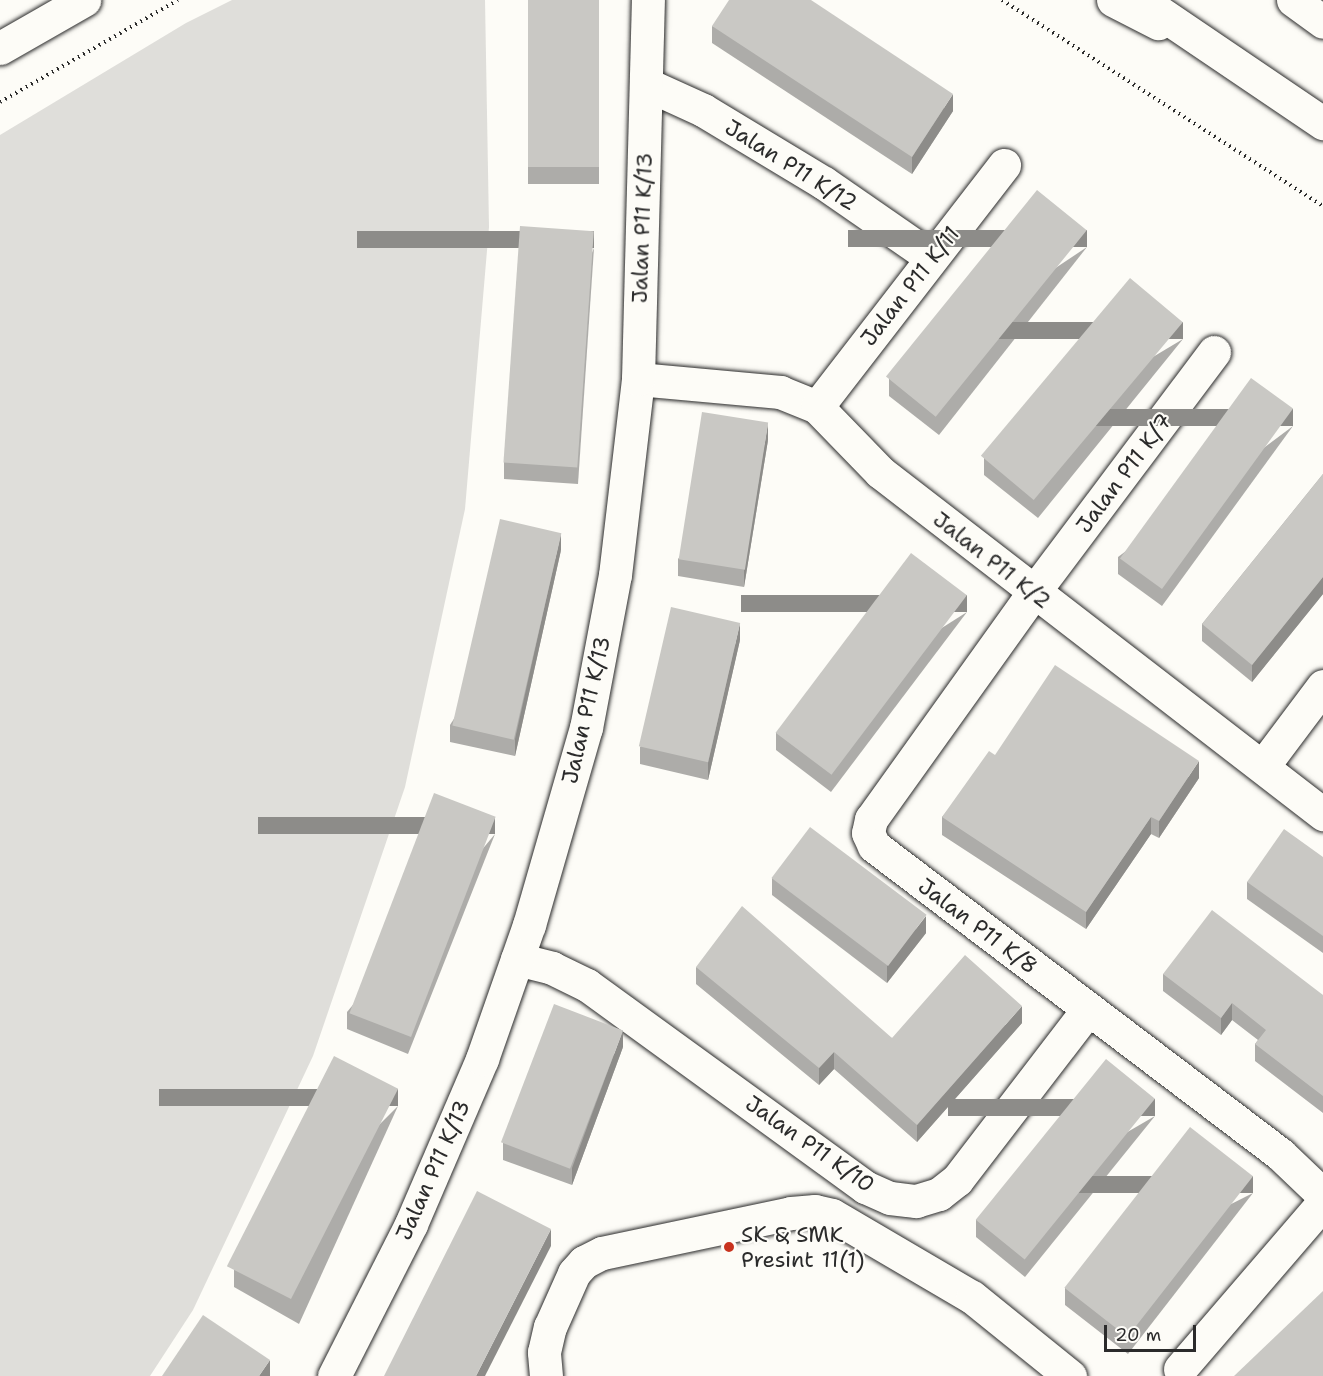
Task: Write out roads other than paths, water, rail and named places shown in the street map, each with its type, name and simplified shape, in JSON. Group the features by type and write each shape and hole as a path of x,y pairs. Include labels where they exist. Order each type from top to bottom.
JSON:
{"street":[{"path":"0,48 84,0"},
{"name":"Jalan P11 K/13","path":"334,1376 411,1224 482,1059 517,958 585,728 615,575 638,379 648,0"},
{"path":"1113,0 1208,48"},
{"path":"1141,0 1208,48 1323,123"},
{"path":"1293,0 1323,22"},
{"name":"Jalan P11 K/12","path":"646,84 703,110 804,171 931,257"},
{"name":"Jalan P11 K/11","path":"817,407 1004,165"},
{"name":"Jalan P11 K/7","path":"1033,593 1214,352"},
{"name":"Jalan P11 K/2","path":"638,379 780,392 817,407 879,472 1033,593 1263,766 1323,814"},
{"name":"Jalan P11 K/8","path":"1033,593 871,819 868,833 874,846 1280,1154 1323,1195"},
{"path":"1263,766 1323,686"},
{"name":"Jalan P11 K/10","path":"517,958 552,968 587,985 865,1187 890,1198 916,1201 939,1194 957,1180 1088,1009"},
{"path":"1180,1369 1323,1203"},
{"path":"546,1376 544,1352 550,1327 574,1274 584,1262 602,1253 791,1213 815,1211 832,1215 972,1297 1070,1376"}],"place":[{"name":"SK & SMK Presint 11(1)","path":"729,1247"}]}
